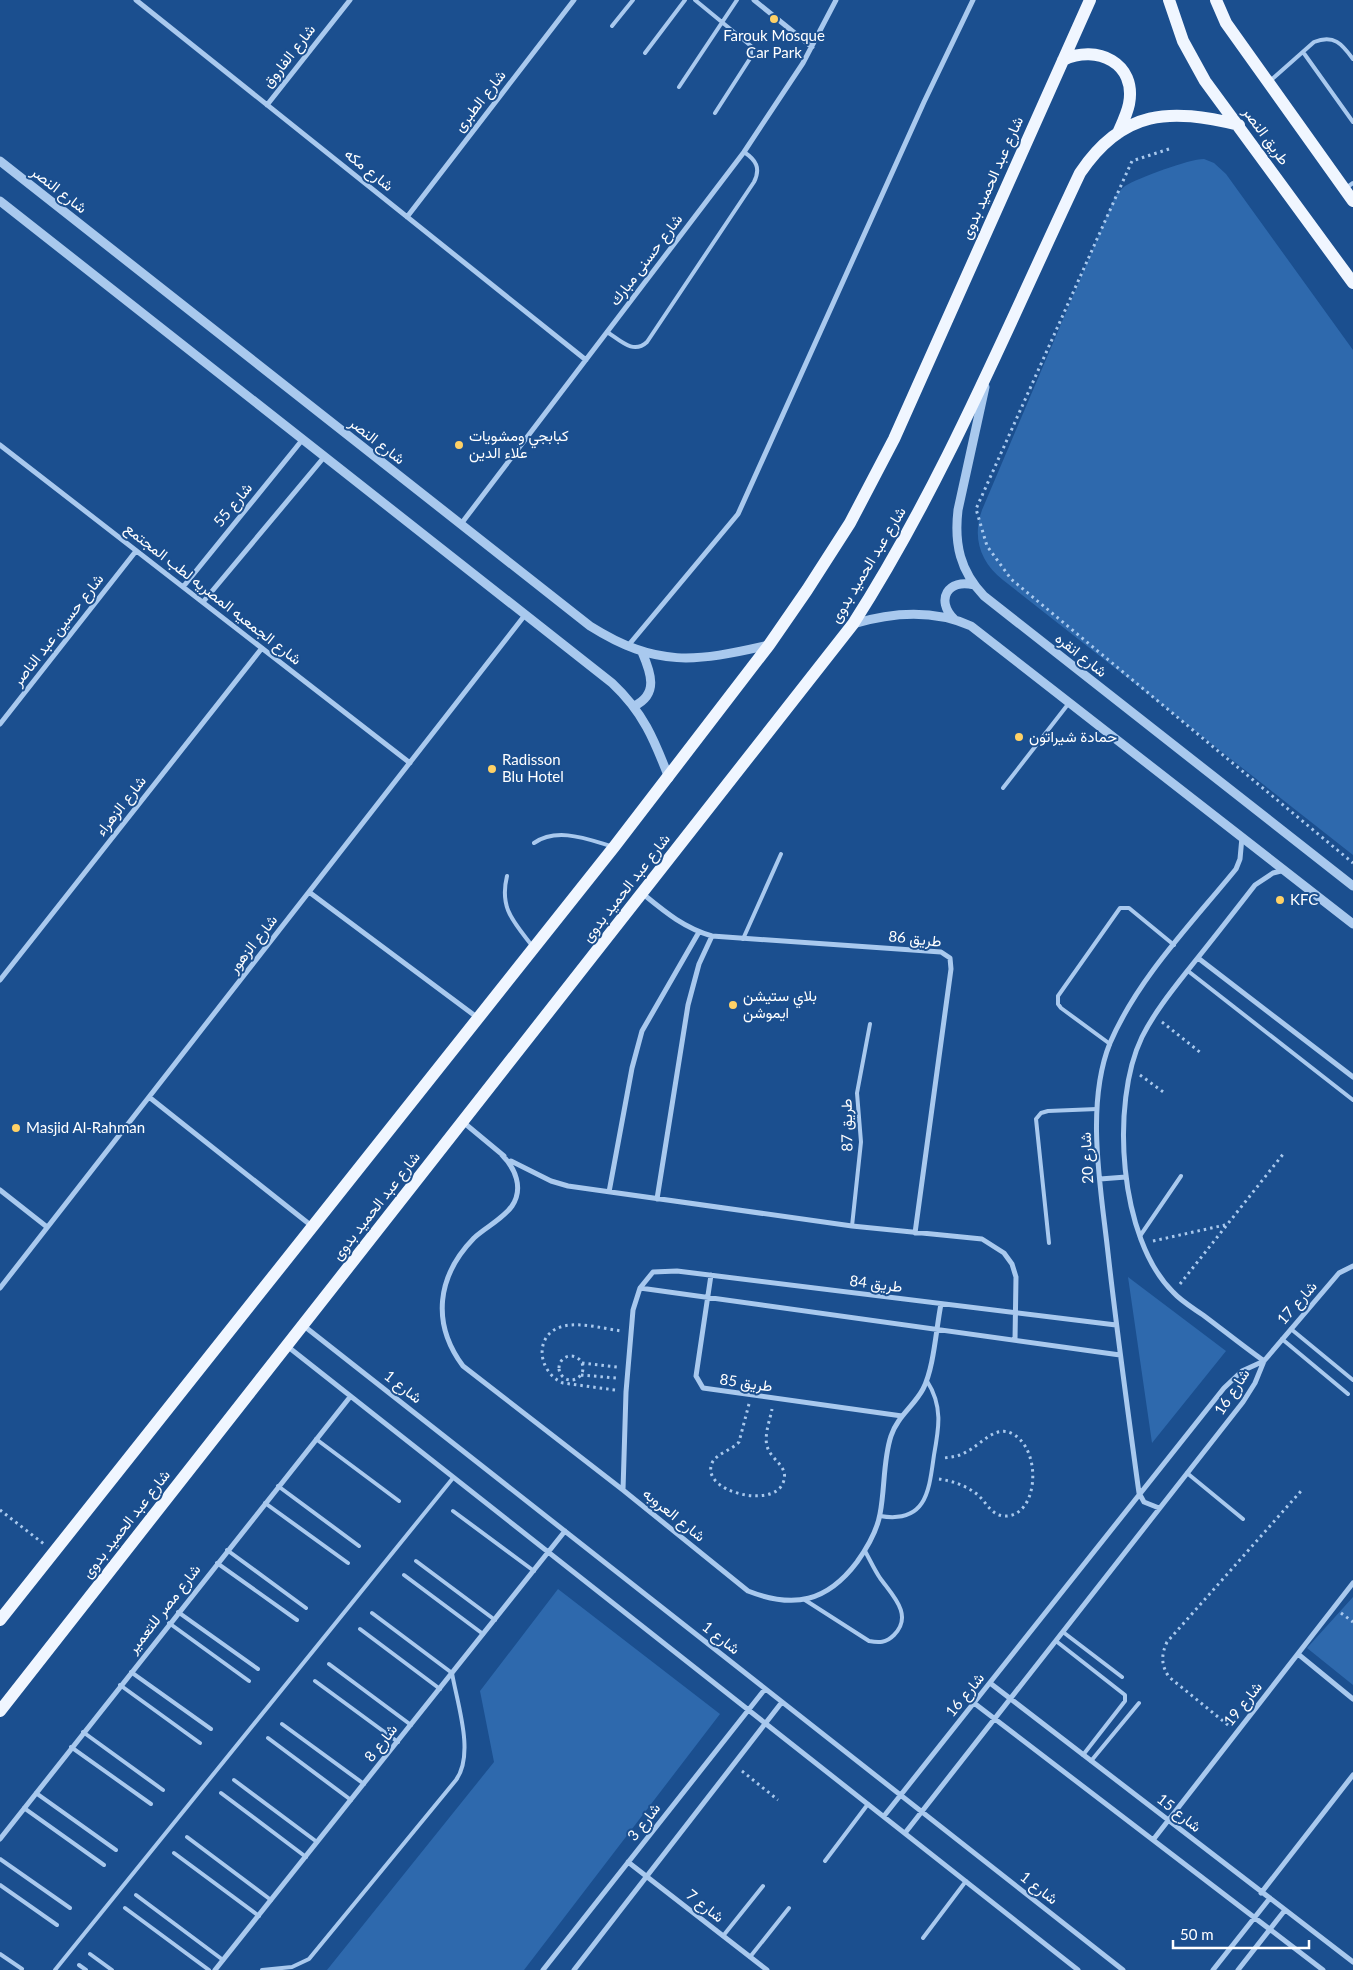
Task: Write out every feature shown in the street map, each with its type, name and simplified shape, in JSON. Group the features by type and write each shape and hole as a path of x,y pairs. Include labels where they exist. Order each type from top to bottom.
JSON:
{"main road":[{"name":"شارع عبد الحميد بدوى","path":"0,1620 669,778 769,644 850,523 894,439 1090,0"},
{"name":"طريق النصر","path":"1169,0 1194,62 1353,283"},
{"path":"1216,0 1226,23 1268,82 1349,186 1353,201"},
{"path":"1063,60 1083,53 1104,56 1116,64 1125,75 1129,89 1129,103 1118,133"},
{"name":"شارع عبد الحميد بدوى","path":"0,1711 854,624 917,518 1080,174 1091,157 1118,133 1138,122 1160,116 1182,114 1203,116 1239,126"}],"street":[{"name":"شارع مكه","path":"136,0 586,360"},
{"name":"شارع الفاروق","path":"267,105 350,0"},
{"name":"شارع الطبرى","path":"407,217 574,0"},
{"name":"شارع حسنى مبارك","path":"462,524 744,152 812,47 836,0"},
{"path":"627,647 738,514 924,102 973,0"},
{"path":"757,1 812,47"},
{"name":"شارع النصر","path":"0,161 590,626 627,647 662,657 702,658 769,644"},
{"path":"0,201 612,683 634,706 654,737 669,778"},
{"name":"شارع انقره","path":"990,364 958,510 956,531 958,552 974,585 984,596 1353,886"},
{"name":"شارع 55","path":"183,587 303,439"},
{"name":"شارع الجمعيه المصريه لطب المجتمع","path":"0,445 410,763"},
{"path":"203,602 325,456"},
{"name":"شارع حسين عبد الناصر","path":"0,724 136,551"},
{"path":"974,585 959,584 947,592 944,602 947,611 954,618 985,635 1353,924"},
{"path":"854,624 888,615 906,614 954,618"},
{"name":"شارع الزهور","path":"0,1288 526,615"},
{"name":"شارع الزهراء","path":"0,980 262,648"},
{"path":"634,706 647,697 652,682 642,652"},
{"name":"شارع 20","path":"1139,1493 1116,1325 1100,1179 1098,1109 1104,1062 1110,1044 1133,999 1236,869 1240,859 1242,836"},
{"path":"1264,1361 1173,1293 1155,1271 1138,1238 1126,1177 1126,1103 1131,1069 1143,1036 1155,1016 1256,885 1273,873 1286,870"},
{"path":"309,892 479,1018"},
{"name":"طريق 86","path":"642,894 672,918 698,932 712,936 941,952 950,958 951,969 915,1233"},
{"path":"609,1192 632,1068 642,1031 698,932"},
{"path":"658,1199 688,1005 699,964 712,936"},
{"path":"1198,958 1353,1077"},
{"path":"149,1096 313,1228"},
{"path":"463,1122 520,1167 551,1181 568,1186 852,1226 982,1239 994,1245 1012,1264 1016,1277 1015,1340"},
{"name":"شارع العروبه","path":"502,1154 512,1165 517,1178 517,1192 513,1205 474,1239 462,1253 453,1269 442,1302 445,1336 452,1352 462,1366 623,1490 748,1591 767,1598 786,1602 805,1600 824,1593 840,1582 865,1551 880,1516 890,1438 902,1416 916,1400 927,1381 940,1304"},
{"path":"1100,1179 1126,1177"},
{"path":"0,1190 47,1228"},
{"name":"شارع 17","path":"1264,1361 1339,1273 1353,1266"},
{"name":"طريق 84","path":"640,1288 653,1272 677,1271 1116,1325"},
{"name":"طريق 85","path":"711,1275 696,1372 697,1381 707,1390 902,1416"},
{"path":"623,1490 630,1332 633,1310 640,1288 1120,1355"},
{"name":"شارع 1","path":"303,1325 1123,1970"},
{"path":"287,1346 1077,1970"},
{"name":"شارع 16","path":"905,1833 1246,1398 1255,1383 1264,1361"},
{"name":"شارع 16","path":"884,1816 1139,1493 1232,1379 1252,1365 1264,1361"},
{"name":"شارع مصر للتعمير","path":"0,1839 120,1685 350,1397"},
{"path":"1139,1493 1144,1502 1159,1508"},
{"name":"شارع 8","path":"216,1970 565,1531"},
{"name":"شارع 19","path":"1153,1840 1353,1584"},
{"path":"1298,1654 1353,1699"},
{"name":"شارع 15","path":"990,1683 1353,1962"},
{"name":"شارع 3","path":"543,1970 765,1689"},
{"path":"574,1970 782,1702"},
{"path":"974,1703 1323,1970"},
{"path":"1262,1892 1353,1775"},
{"name":"شارع 7","path":"628,1862 767,1970"},
{"path":"1213,1970 1270,1898"},
{"path":"1238,1970 1285,1910"}],"lane":[{"path":"612,26 633,0"},
{"path":"645,53 685,0"},
{"path":"694,0 748,41 752,51 748,61 715,112"},
{"path":"679,87 737,0"},
{"path":"1268,82 1314,42 1323,38 1332,38 1340,42 1353,59"},
{"path":"1302,52 1353,122"},
{"path":"607,332 634,348 641,347 647,342 754,182 758,169 756,162 744,152"},
{"path":"1004,788 1070,702"},
{"path":"534,843 542,838 567,836 614,847"},
{"path":"742,939 781,854"},
{"path":"507,876 504,888 504,902 508,914 534,948"},
{"path":"1110,1044 1061,1008 1058,1004 1058,996 1120,908 1129,908 1174,945"},
{"path":"1188,971 1353,1100"},
{"name":"طريق 87","path":"852,1226 861,1135 857,1093 870,1024"},
{"path":"1049,1243 1036,1119 1044,1111 1098,1109"},
{"path":"1138,1238 1181,1176"},
{"path":"1291,1330 1353,1380"},
{"path":"1282,1339 1348,1394"},
{"path":"880,1516 900,1517 917,1508 928,1494 939,1413 936,1396 927,1381"},
{"path":"316,1439 399,1500"},
{"path":"1187,1473 1243,1519"},
{"path":"55,1970 453,1478"},
{"path":"278,1486 359,1546"},
{"path":"265,1503 348,1563"},
{"path":"453,1511 534,1571"},
{"path":"227,1550 306,1608"},
{"path":"805,1600 869,1641 880,1643 890,1639 897,1632 902,1622 902,1612 898,1601 880,1577 865,1551"},
{"path":"416,1561 495,1620"},
{"path":"217,1563 297,1620"},
{"path":"404,1575 483,1634"},
{"path":"178,1612 258,1669"},
{"path":"262,1970 292,1967 309,1959 460,1774 465,1753 452,1673 372,1613"},
{"path":"169,1624 249,1681"},
{"path":"360,1629 440,1689"},
{"path":"1063,1632 1122,1677"},
{"path":"1056,1641 1125,1695 1125,1701 1083,1755"},
{"path":"329,1664 411,1725"},
{"path":"131,1672 211,1729"},
{"path":"315,1681 398,1742"},
{"path":"120,1685 200,1743"},
{"path":"1092,1761 1139,1703"},
{"path":"282,1724 364,1784"},
{"path":"83,1732 163,1790"},
{"path":"268,1738 351,1800"},
{"path":"71,1747 151,1804"},
{"path":"234,1780 317,1842"},
{"path":"36,1793 116,1850"},
{"path":"221,1793 306,1857"},
{"path":"825,1861 868,1804"},
{"path":"24,1808 104,1865"},
{"path":"187,1837 271,1900"},
{"path":"174,1853 259,1916"},
{"path":"0,1859 70,1908"},
{"path":"923,1938 966,1881"},
{"path":"0,1885 57,1925"},
{"path":"723,1936 763,1886"},
{"path":"136,1895 223,1960"},
{"path":"125,1908 209,1970"},
{"path":"750,1957 789,1908"},
{"path":"0,1954 22,1969"},
{"path":"90,1954 112,1970"},
{"path":"79,1965 86,1970"}],"path":[{"path":"1169,149 1132,160 976,509 988,546 1011,579 1353,863"},
{"path":"1155,1016 1201,1053"},
{"path":"1131,1069 1166,1094"},
{"path":"1173,1293 1284,1153"},
{"path":"1141,1244 1226,1225"},
{"path":"626,1392 563,1383 555,1380 545,1368 542,1352 543,1344 552,1331 567,1325 630,1332"},
{"path":"581,1375 582,1363 578,1358 566,1357 559,1367 560,1373 570,1380 581,1375 627,1379"},
{"path":"582,1363 628,1368"},
{"path":"751,1396 744,1429 739,1442 716,1457 711,1470 712,1477 721,1485 748,1495 772,1494 783,1484 784,1470 769,1451 766,1439 774,1399"},
{"path":"931,1479 951,1481 965,1487 978,1495 995,1513 1002,1516 1017,1512 1029,1496 1032,1487 1034,1467 1027,1448 1013,1434 1005,1432 989,1436 965,1453 945,1458 934,1458"},
{"path":"1237,1732 1169,1677 1164,1669 1163,1651 1167,1642 1301,1491"},
{"path":"0,1510 54,1552"},
{"path":"733,1764 778,1800"}],"shaded area":[{"path":"1204,159 1214,163 1226,174 1353,350 1353,855 1003,580 995,573 984,557 978,539 979,520 982,510 1115,197 1125,186 1141,178 1176,165"},
{"path":"1128,1277 1226,1351 1152,1443"},
{"path":"558,1589 720,1714 524,1970 327,1970 494,1762 480,1691"},
{"path":"1353,1597 1353,1685 1307,1648"}],"place":[{"name":"Farouk Mosque Car Park","path":"774,19"},
{"name":"كبابجي ومشويات علاء الدين","path":"459,445"},
{"name":"حمادة شيراتون","path":"1019,737"},
{"name":"Radisson Blu Hotel","path":"492,769"},
{"name":"KFC","path":"1280,900"},
{"name":"بلاي ستيشن ايموشن","path":"733,1005"},
{"name":"Masjid Al-Rahman","path":"16,1128"}]}
